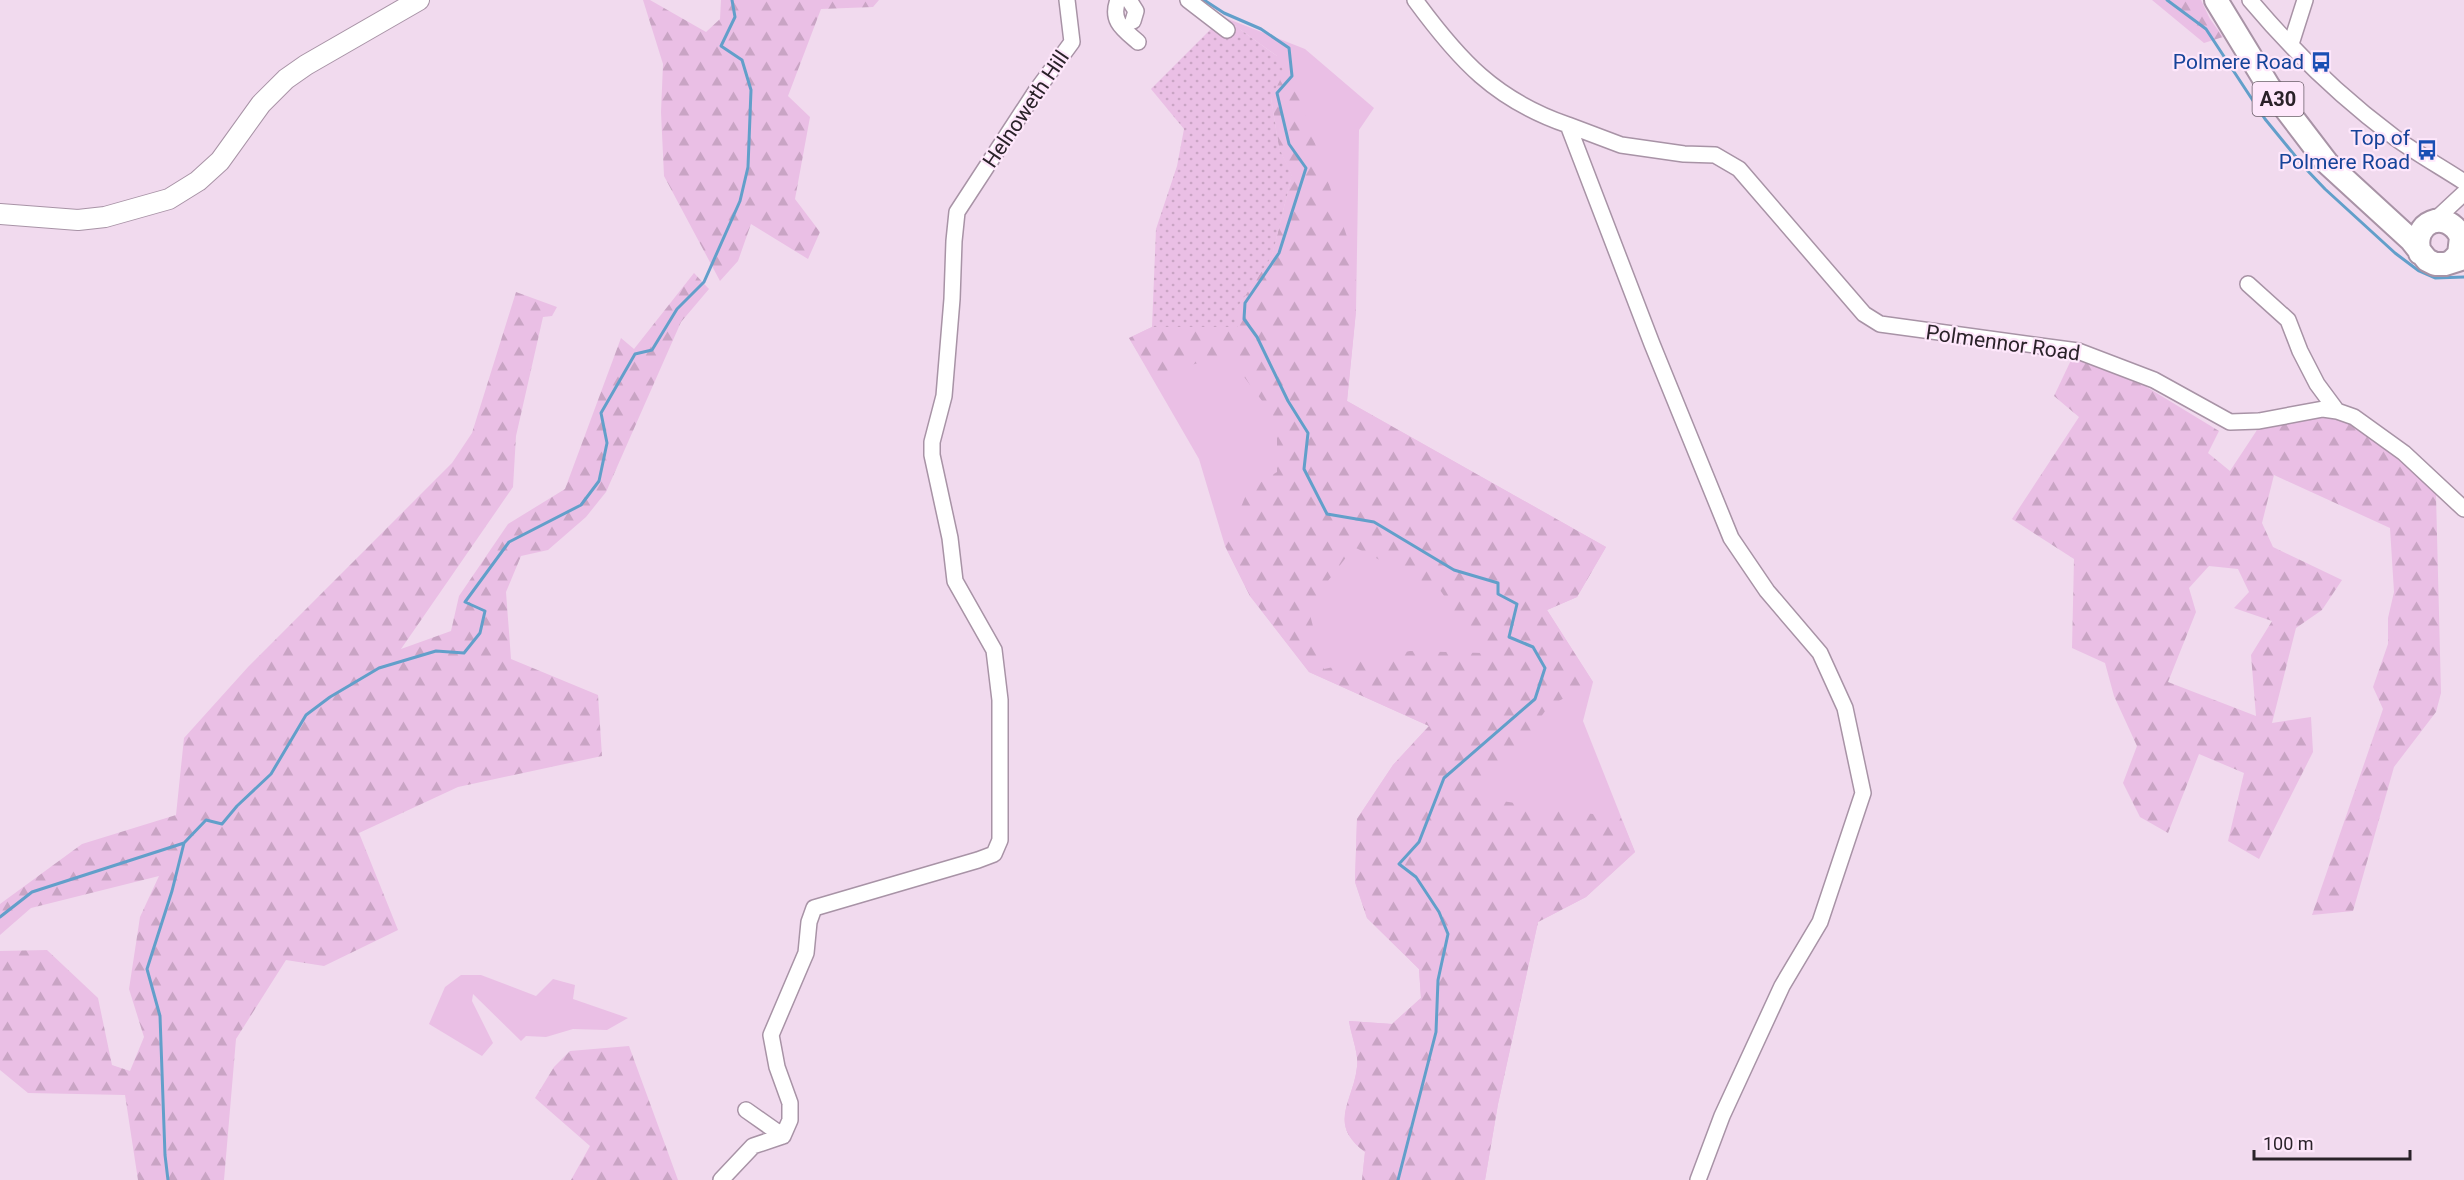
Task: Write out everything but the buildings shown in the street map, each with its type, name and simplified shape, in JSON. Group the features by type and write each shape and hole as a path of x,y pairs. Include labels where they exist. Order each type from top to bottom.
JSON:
{"highway":[{"name":"A30","path":"2216,0 2269,87 2327,163 2353,189 2410,240 2427,260 2435,264 2445,264 2460,245 2448,222 2432,222 2399,216 2353,189"},
{"path":"2421,253 2419,236 2423,228 2432,222"}],"main road":[{"path":"0,214 78,220 105,217 169,199 198,181 220,161 261,104 286,79 306,65 419,0"}],"street":[{"name":"Helnoweth Hill","path":"783,1136 789,1120 790,1103 777,1066 771,1035 806,953 808,922 814,908 978,860 994,854 1000,840 999,700 994,650 955,581 950,538 932,455 932,442 944,396 957,212 1036,91 1072,42 1067,0"},
{"path":"1118,0 1115,17 1118,25 1138,42"},
{"path":"1129,0 1136,11 1133,21"},
{"path":"1188,0 1227,30"},
{"name":"Polmennor Road","path":"1415,0 1455,52 1476,72 1519,105 1621,145 1684,154 1715,155 1739,169 1864,314 1880,324 2078,351 2154,380 2230,422 2259,421 2323,410 2337,411 2354,417 2404,453 2464,509"},
{"path":"2250,0 2291,44 2350,100 2394,137 2464,182"},
{"path":"2291,44 2305,0"},
{"path":"1568,125 1652,344 1731,538 1767,591 1820,653 1845,708 1863,793 1820,922 1777,997 1722,1116 1698,1180"},
{"path":"2432,222 2464,194"},
{"path":"2460,245 2458,217 2464,194"},
{"path":"2248,284 2288,320 2313,376 2337,411"},
{"path":"746,1110 783,1136"},
{"path":"721,1180 753,1146 783,1136"}],"green space":[{"path":"643,0 650,0 706,32 720,19 721,0 879,0 873,7 821,9 788,96 810,117 795,199 820,232 808,259 751,224 738,261 720,281 664,176 661,112 663,64"},
{"path":"2152,0 2201,0 2210,19 2223,37 2204,43"},
{"path":"1223,17 1305,49 1374,108 1359,130 1356,311 1347,401 1606,547 1577,597 1547,610 1593,682 1583,721 1635,852 1586,897 1538,922 1498,1104 1485,1180 1362,1180 1365,1152 1347,1132 1345,1122 1345,1112 1355,1080 1357,1062 1349,1021 1392,1024 1421,998 1419,969 1367,918 1355,882 1357,819 1393,765 1429,726 1309,672 1250,596 1225,546 1199,459 1129,338 1152,327 1233,324 1236,309 1272,256 1292,175 1279,148 1271,96 1277,56"},
{"path":"1223,17 1277,56 1284,73 1271,97 1279,148 1292,175 1272,256 1236,309 1238,327 1152,327 1156,229 1177,166 1184,129 1151,89"},
{"path":"1284,73 1292,76 1356,263 1356,311 1347,401 1606,547 1577,597 1547,610 1593,682 1548,707 1525,739 1460,795 1621,818 1635,852 1586,897 1538,922 1498,1104 1485,1180 1362,1180 1365,1152 1347,1132 1345,1122 1345,1112 1355,1080 1357,1062 1349,1021 1392,1024 1421,998 1419,969 1367,918 1355,882 1357,819 1393,765 1429,726 1309,672 1250,596 1225,546 1248,490 1277,472 1277,421 1227,354 1153,377 1129,338 1152,327 1238,326 1236,309 1272,256 1292,176 1279,148 1271,96","holes":["1354,547 1440,590 1483,653 1410,651 1324,669 1308,607"]},
{"path":"694,273 709,289 681,322 606,492 586,517 548,550 521,556 506,592 511,659 598,695 602,756 458,787 359,833 398,930 324,966 286,960 236,1039 224,1180 138,1180 125,1095 28,1093 0,1070 0,951 47,950 98,998 112,1065 130,1071 144,1037 129,989 140,917 159,876 31,908 0,935 0,904 82,844 176,815 184,738 248,667 452,463 472,433 516,292 557,307 552,316 543,317 516,436 513,487 401,649 451,631 459,596 508,524 565,489 621,338 634,349"},
{"path":"2072,358 2145,386 2219,431 2208,453 2230,471 2257,430 2301,419 2333,419 2350,424 2382,444 2436,495 2441,693 2436,712 2394,767 2353,911 2312,915 2383,709 2373,687 2388,644 2388,618 2394,592 2390,528 2274,475 2262,523 2273,547 2342,580 2322,610 2296,628 2272,723 2311,717 2313,752 2259,859 2228,841 2244,773 2199,754 2168,833 2140,817 2123,783 2137,746 2114,696 2105,663 2072,648 2074,559 2012,519 2079,417 2054,396","holes":["2209,566 2238,569 2249,592 2234,608 2272,621 2251,655 2256,716 2168,682 2196,612 2189,588"]},
{"path":"461,975 481,975 536,996 553,979 575,985 573,999 628,1018 607,1030 573,1029 546,1037 526,1036 521,1041 473,994 472,1001 493,1043 482,1056 429,1024 445,987"},
{"path":"629,1046 678,1180 571,1180 590,1146 535,1098 554,1067 570,1051"}],"waterway":[{"path":"168,1180 160,1016 147,969 172,891 184,843 206,820 222,824 237,806 271,774 306,715 330,697 379,668 436,651 464,653 480,633 485,611 465,602 509,542 581,505 599,481 607,443 601,413 635,354 652,350 677,309 704,282 740,201 748,167 751,90 742,60 721,46 735,17 732,0"},
{"path":"1204,0 1224,13 1261,29 1289,48 1292,76 1277,93 1289,144 1306,168 1279,253 1245,303 1244,319 1257,337 1288,401 1308,433 1304,469 1327,514 1374,522 1454,570 1498,583 1498,594 1517,604 1509,637 1533,647 1545,668 1535,699 1444,778 1419,842 1399,864 1416,877 1439,912 1448,934 1438,980 1436,1032 1398,1180"},
{"path":"2167,0 2206,29 2265,119 2325,189 2395,253 2419,271 2435,278 2464,277"},
{"path":"0,917 32,892 184,843"}],"place":[{"name":"Polmere Road","path":"2321,62"},
{"name":"Top of Polmere Road","path":"2427,150"}]}
